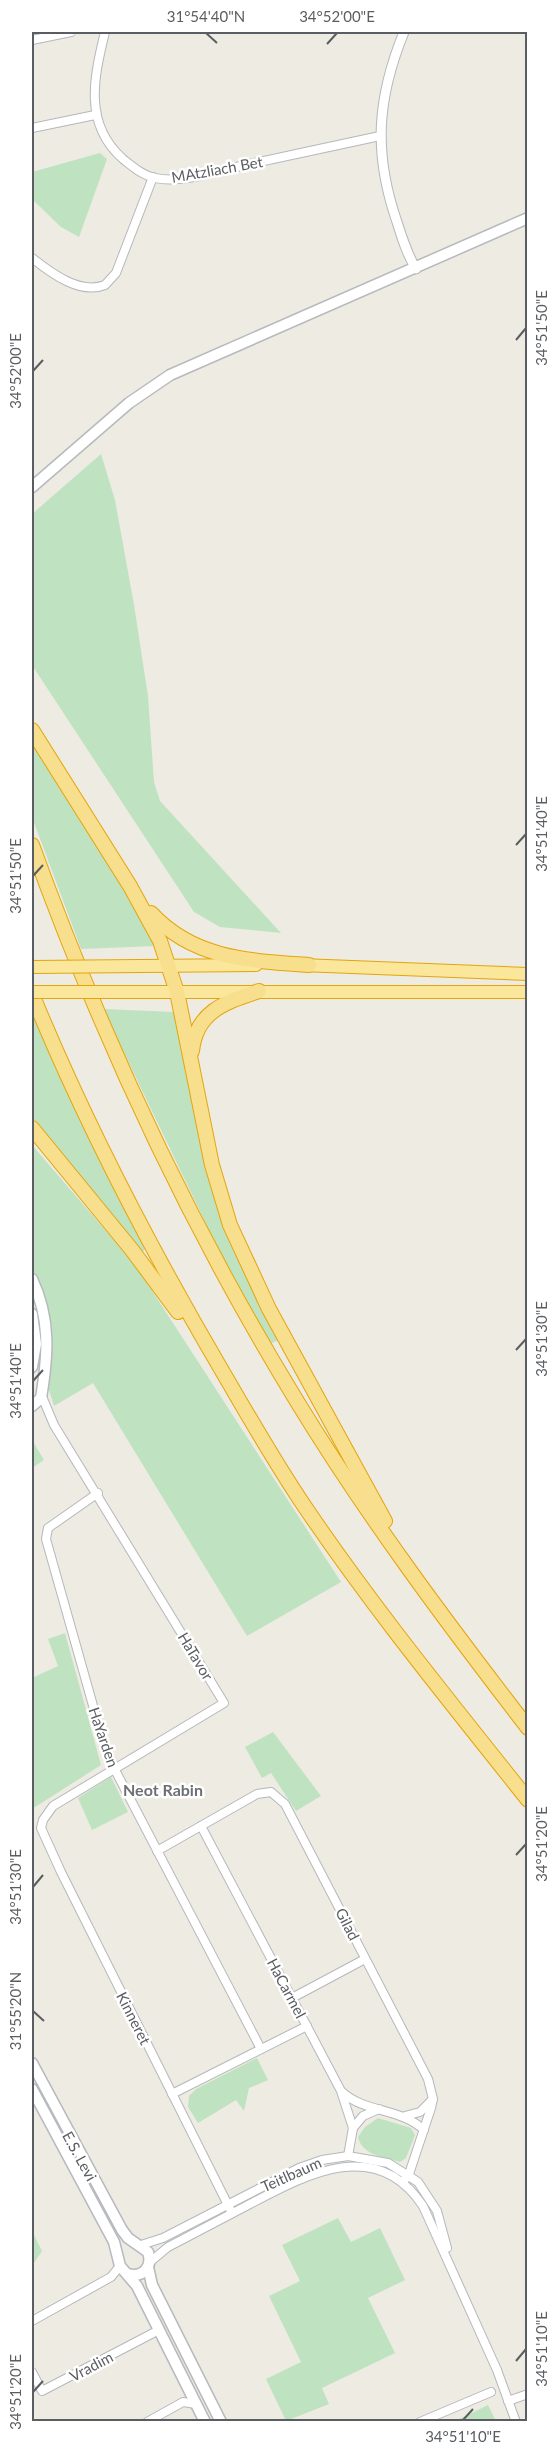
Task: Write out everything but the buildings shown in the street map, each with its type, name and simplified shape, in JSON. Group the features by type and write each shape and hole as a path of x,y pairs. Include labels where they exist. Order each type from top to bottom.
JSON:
{"highway":[{"path":"32,730 154,927 177,992 218,1191 249,1268 329,1422 437,1608"},
{"path":"32,845 116,1057 214,1256 265,1348 322,1441 437,1608 528,1728"},
{"path":"130,886 160,923 199,947 243,960 528,974"},
{"path":"32,967 309,965"},
{"path":"200,1103 191,1058 197,1029 210,1011 218,1006 259,991"},
{"path":"281,1471 179,1298 137,1219 63,1065 32,993 528,992"},
{"path":"34,1132 169,1299 281,1471 384,1616 528,1800"}],"main road":[{"path":"32,487 129,403 170,375 528,218"},
{"path":"32,1280 44,1313 49,1344 39,1401 32,1406"},
{"path":"32,1314 36,1344 32,1367"},
{"path":"32,1380 41,1392"},
{"name":"E.S. Levi","path":"32,2063 119,2225 128,2238 139,2244"},
{"name":"E.S. Levi","path":"32,2090 114,2242 122,2266 137,2286 205,2421"},
{"path":"149,2265 137,2275 122,2266 126,2246 139,2244 148,2252 152,2285 221,2421"}],"street":[{"path":"32,40 71,32"},
{"name":"MAtzliach Bet","path":"105,32 94,87 95,115 116,153 143,173 153,177 173,179 220,171 380,136"},
{"path":"404,32 383,96 380,136 383,170 391,206 416,269"},
{"path":"32,128 95,115"},
{"name":"MAtzliach Bet","path":"32,258 52,272 86,289 105,285 116,273 153,177"},
{"name":"HaTavor","path":"41,1392 54,1425 98,1493 224,1703 53,1806 43,1820"},
{"name":"HaTavor","path":"32,1406 54,1425"},
{"name":"HaYarden","path":"98,1493 48,1528 46,1539 101,1734 114,1768 261,2049"},
{"name":"Gilad","path":"157,1851 256,1794 264,1791 276,1794 288,1809 428,2079 432,2100"},
{"name":"Kinneret","path":"43,1820 44,1835 61,1872 232,2213"},
{"name":"HaCarmel","path":"201,1826 341,2091 353,2128 348,2156"},
{"path":"292,1998 365,1959"},
{"path":"172,2094 307,2026"},
{"path":"341,2091 354,2100 405,2116 424,2130"},
{"path":"405,2116 420,2112 432,2100"},
{"path":"403,2182 409,2174 432,2100"},
{"path":"353,2128 363,2116 380,2109"},
{"name":"Teitlbaum","path":"139,2244 153,2243 311,2163 348,2156 388,2163 409,2174 425,2191 437,2211 456,2276"},
{"name":"Teitlbaum","path":"149,2265 168,2247 303,2177 336,2167 373,2169 403,2182 423,2206 456,2276 516,2421"},
{"path":"32,2321 111,2277 122,2266"},
{"name":"Vradim","path":"32,2372 42,2391 159,2330"},
{"path":"420,2421 491,2391"},
{"path":"508,2401 528,2394"},
{"path":"147,2421 183,2402 196,2404"}],"green space":[{"path":"100,153 107,159 79,237 61,227 32,199 32,172"},
{"path":"101,454 115,500 134,605 148,696 154,782 160,801 281,933 220,927 194,912 32,665 32,514"},
{"path":"32,739 129,897 155,946 81,949 32,817"},
{"path":"103,1009 174,1012 214,1198 223,1225 279,1340 269,1344 209,1230"},
{"path":"32,1013 146,1245 142,1255 32,1117"},
{"path":"32,1145 136,1266 341,1582 247,1636 93,1383 54,1406 46,1380 51,1346 51,1322 32,1269"},
{"path":"32,1440 44,1460 32,1468"},
{"path":"65,1633 101,1765 32,1809 32,1678 58,1666 48,1639"},
{"path":"273,1732 321,1796 296,1811 271,1773 262,1778 245,1747"},
{"path":"111,1777 128,1812 92,1830 78,1798"},
{"path":"257,2058 268,2080 249,2088 244,2111 236,2100 198,2123 188,2107 189,2096 196,2089"},
{"path":"378,2118 411,2128 415,2135 406,2158 400,2162 369,2152 360,2143 358,2137 365,2127"},
{"path":"338,2218 351,2242 380,2228 405,2280 368,2298 395,2353 322,2388 329,2404 286,2421 266,2379 301,2362 269,2296 300,2281 282,2245"},
{"path":"32,2231 42,2251 32,2266"},
{"path":"488,2405 496,2421 455,2421"}],"district":[{"name":"Neot Rabin","path":"163,1789"}]}
